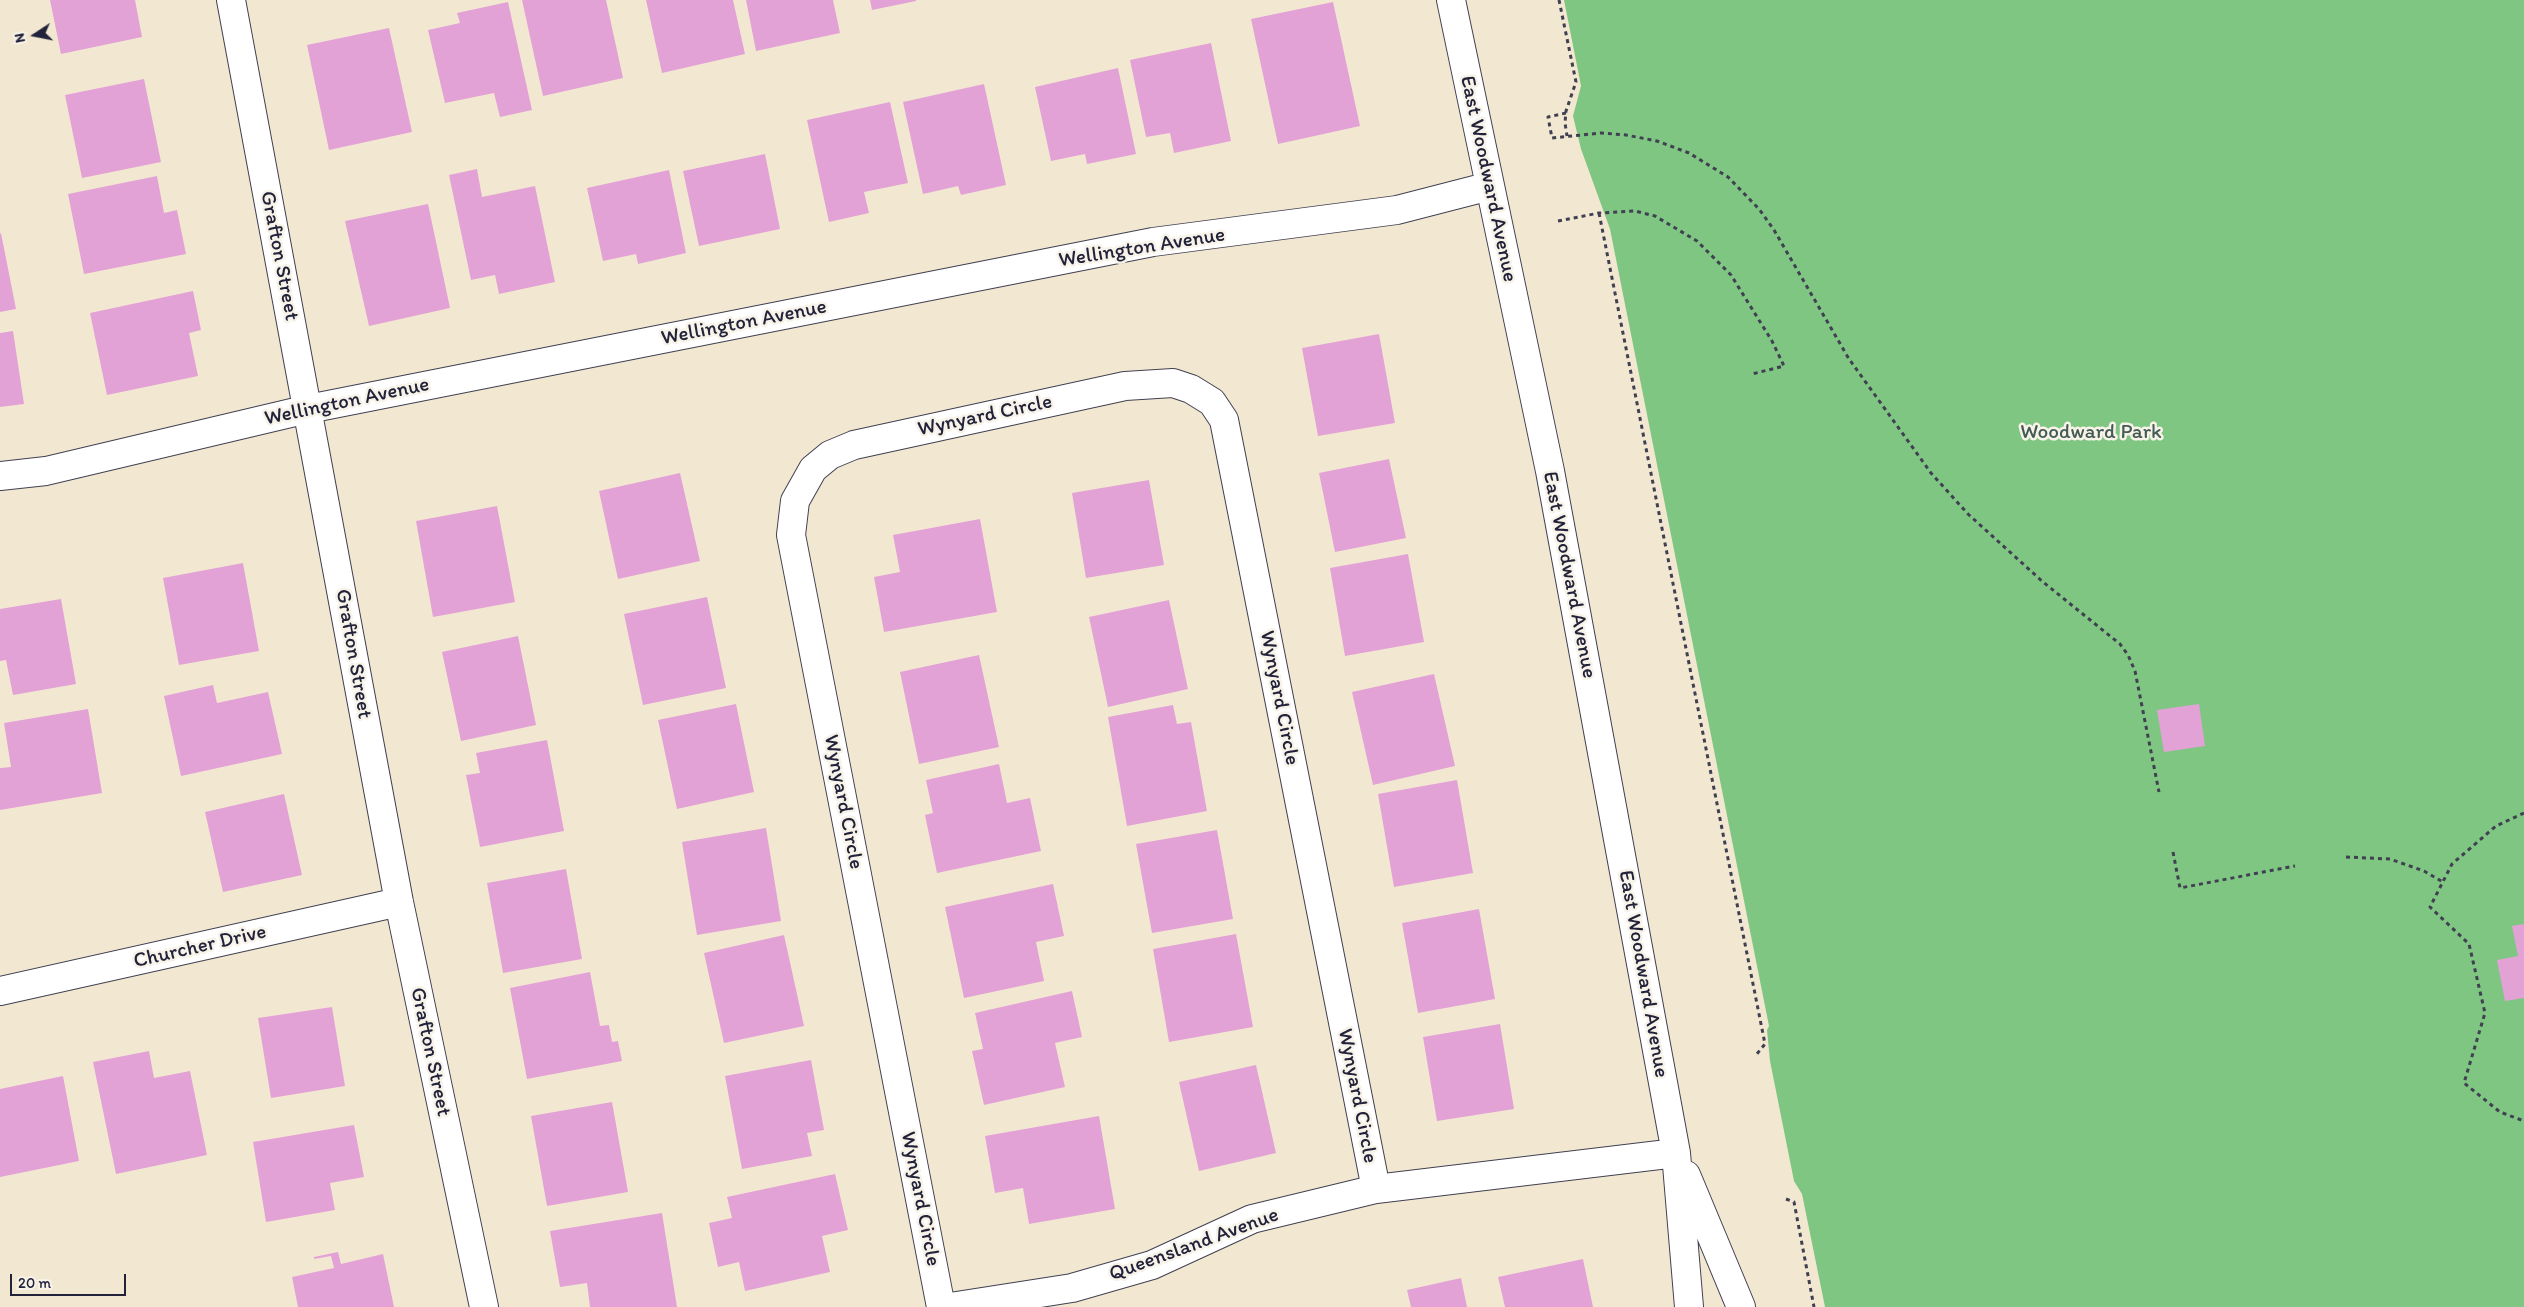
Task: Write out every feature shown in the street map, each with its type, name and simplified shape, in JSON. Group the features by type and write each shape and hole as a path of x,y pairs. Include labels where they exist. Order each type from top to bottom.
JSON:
{"street":[{"name":"Grafton Street","path":"231,0 399,902 484,1307"},
{"name":"East Woodward Avenue","path":"1450,0 1550,470 1676,1153 1689,1307"},
{"name":"Wellington Avenue","path":"0,476 46,471 308,409 1153,242 1397,210 1490,186"},
{"name":"Wynyard Circle","path":"941,1307 791,535 795,501 813,469 830,455 854,445 1125,386 1172,383 1191,389 1212,402 1224,420 1376,1188"},
{"name":"Churcher Drive","path":"0,991 399,902"},
{"name":"East Woodward Avenue","path":"1676,1153 1742,1307"},
{"name":"Queensland Avenue","path":"950,1307 1081,1286 1152,1265 1252,1219 1376,1188 1676,1153"}],"path":[{"path":"1559,0 1576,82 1566,114 1567,136"},
{"path":"1566,114 1548,117 1552,138 1601,133 1626,135 1657,141 1706,163 1728,177 1753,202 1774,230 1849,359 1931,472 1968,514 2044,582 2120,644 2128,655 2135,671 2159,792"},
{"path":"1558,221 1599,213 1635,212 1655,216 1697,241 1716,258 1746,298 1772,341 1784,366 1752,374"},
{"path":"1599,213 1765,1044 1756,1055"},
{"path":"2524,813 2496,826 2452,864 2430,907 2469,944 2486,1013 2464,1083 2500,1112 2524,1120"},
{"path":"2173,852 2180,888 2295,866"},
{"path":"2346,857 2390,859 2424,871 2443,882"},
{"path":"1786,1199 1794,1202 1814,1307"}],"green space":[{"name":"Woodward Park","path":"1564,0 2524,0 2524,1307 1825,1307 1802,1194 1794,1181 1770,1061 1767,1030 1769,1026 1610,229 1581,149 1573,116 1581,86"}],"building":[{"path":"50,0 135,0 142,37 61,54"},
{"path":"522,0 606,0 623,78 543,96"},
{"path":"646,0 733,0 745,54 662,73"},
{"path":"746,0 833,0 840,33 756,51"},
{"path":"870,0 916,0 916,1 872,10"},
{"path":"508,2 532,110 500,117 494,93 445,103 428,30 460,23 457,13"},
{"path":"1333,2 1360,126 1278,144 1251,19"},
{"path":"389,28 412,132 329,150 307,45"},
{"path":"1211,43 1231,141 1174,153 1170,133 1146,137 1130,60"},
{"path":"1118,68 1136,154 1087,164 1085,154 1051,161 1035,87"},
{"path":"144,79 161,162 82,178 65,95"},
{"path":"984,84 1006,185 961,195 958,186 923,194 903,102"},
{"path":"890,102 908,183 864,192 869,213 829,222 807,120"},
{"path":"765,154 780,229 699,246 683,171"},
{"path":"477,169 482,197 535,186 555,282 499,294 495,275 471,280 449,175"},
{"path":"669,170 686,253 638,264 636,254 603,261 587,188"},
{"path":"157,176 164,213 177,210 186,254 84,274 68,194"},
{"path":"428,204 450,308 369,326 345,221"},
{"path":"0,234 16,309 0,312"},
{"path":"193,291 201,330 189,333 198,376 107,395 90,313"},
{"path":"13,331 24,404 0,407 0,333"},
{"path":"1379,334 1395,423 1318,436 1302,348"},
{"path":"1389,459 1406,538 1335,552 1319,473"},
{"path":"680,473 700,561 618,579 599,491"},
{"path":"1149,480 1164,565 1086,578 1072,493"},
{"path":"497,506 515,602 433,617 416,521"},
{"path":"980,519 997,612 884,632 874,577 900,572 893,535"},
{"path":"1408,554 1424,642 1345,656 1330,568"},
{"path":"243,563 259,651 179,665 163,578"},
{"path":"707,597 726,688 643,705 624,614"},
{"path":"61,599 76,684 13,695 6,660 0,661 0,609"},
{"path":"1169,600 1188,689 1108,707 1089,617"},
{"path":"518,636 536,725 461,741 442,652"},
{"path":"979,655 999,747 919,764 900,672"},
{"path":"1434,674 1455,766 1373,785 1352,692"},
{"path":"213,685 217,703 268,692 282,754 181,776 164,696"},
{"path":"736,704 754,792 677,809 658,720"},
{"path":"2199,704 2205,746 2164,752 2157,710"},
{"path":"1173,705 1177,724 1191,722 1207,811 1127,826 1108,717"},
{"path":"88,709 102,793 0,810 0,768 11,767 4,723"},
{"path":"547,740 564,831 480,847 466,775 480,773 476,753"},
{"path":"999,764 1007,803 1030,798 1041,851 937,873 925,815 933,813 926,780"},
{"path":"1457,780 1473,873 1394,887 1378,794"},
{"path":"284,794 302,875 223,892 205,812"},
{"path":"766,828 781,921 697,935 682,842"},
{"path":"1217,830 1233,919 1152,933 1136,844"},
{"path":"566,869 582,959 503,973 487,883"},
{"path":"1053,884 1064,936 1036,942 1044,981 964,998 945,907"},
{"path":"1479,909 1495,999 1418,1013 1402,923"},
{"path":"2524,924 2524,998 2505,1001 2497,960 2518,956 2512,926"},
{"path":"1236,934 1253,1027 1169,1042 1153,949"},
{"path":"784,935 804,1026 724,1043 704,953"},
{"path":"590,972 600,1026 609,1025 612,1042 618,1041 622,1061 527,1079 510,988"},
{"path":"1072,991 1082,1037 1055,1043 1065,1087 984,1105 972,1051 983,1049 975,1013"},
{"path":"332,1007 345,1086 271,1098 258,1018"},
{"path":"1500,1024 1514,1109 1437,1121 1423,1037"},
{"path":"149,1051 154,1078 190,1071 207,1155 116,1174 93,1062"},
{"path":"811,1060 824,1130 807,1133 812,1156 742,1169 725,1076"},
{"path":"1256,1065 1276,1153 1199,1171 1179,1082"},
{"path":"63,1076 79,1161 0,1177 0,1089"},
{"path":"612,1102 628,1192 547,1206 531,1116"},
{"path":"1099,1116 1115,1209 1029,1224 1023,1188 995,1193 985,1136"},
{"path":"354,1125 364,1177 330,1183 335,1210 266,1222 253,1142"},
{"path":"835,1174 848,1230 822,1236 830,1272 745,1291 739,1262 718,1267 709,1223 732,1218 727,1197"},
{"path":"662,1213 677,1307 590,1307 587,1283 560,1287 550,1231"},
{"path":"338,1252 341,1264 383,1254 394,1307 298,1307 292,1277 334,1268 331,1256 314,1259 314,1257"},
{"path":"1583,1259 1593,1307 1505,1307 1498,1277"},
{"path":"1461,1278 1467,1307 1411,1307 1407,1290"}]}
